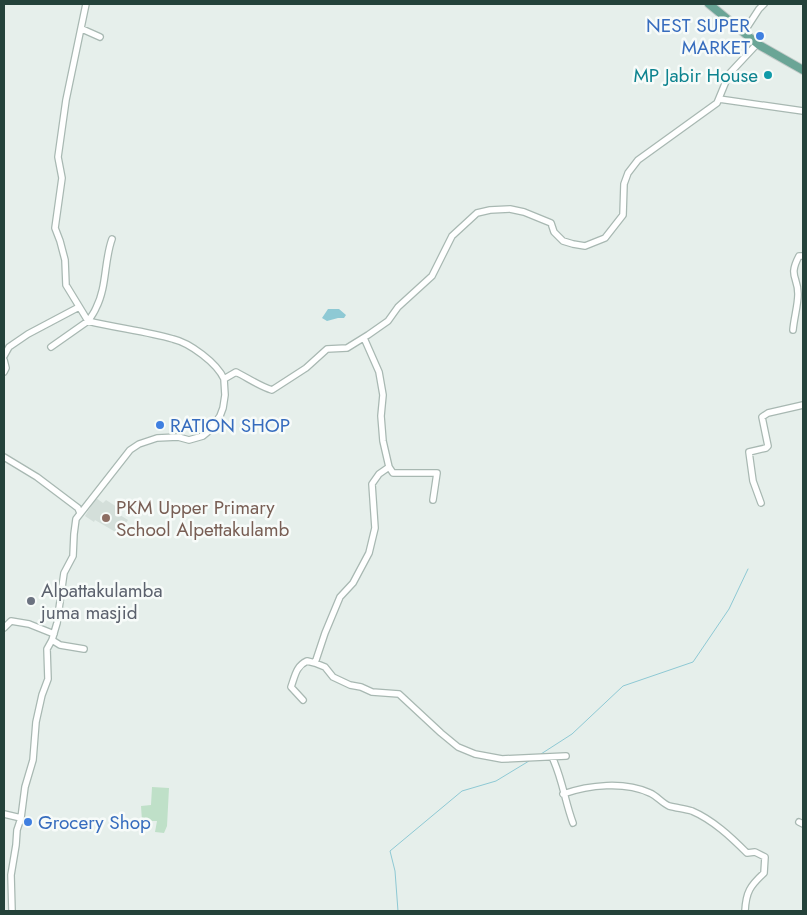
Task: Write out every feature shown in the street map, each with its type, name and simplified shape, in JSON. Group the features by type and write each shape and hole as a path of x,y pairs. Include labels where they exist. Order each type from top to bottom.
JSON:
{"main road":[{"path":"709,4 757,44 803,70"}],"street":[{"path":"12,911 12,875 17,830 32,760 36,722 42,694 48,678 47,649 53,637 64,573 73,556 76,519 130,450 139,444 157,438 178,437 188,440 203,436 220,416 225,395 224,379 220,370 201,354 175,339 88,321 66,284 65,260 55,228 62,178 58,157 66,100 86,4"},
{"path":"744,32 759,8 764,4"},
{"path":"82,30 100,37"},
{"path":"224,379 236,372 260,386 272,390 306,368 327,349 347,348 364,338 388,321 398,307 432,276 452,236 477,213 510,209 524,212 551,224 554,232 563,241 573,244 585,246 605,238 623,215 624,184 628,173 638,160 717,103 729,74 757,44"},
{"path":"719,99 803,111"},
{"path":"51,347 88,321 97,307 108,249 112,240"},
{"path":"793,330 798,294 793,275 795,262 799,256 803,256"},
{"path":"4,372 6,368 4,358 9,347 28,334 80,307"},
{"path":"364,338 380,372 383,395 381,416 383,441 389,467 393,473 437,473 433,500"},
{"path":"762,503 753,481 749,452 768,446 762,418 768,413 803,405"},
{"path":"4,457 37,477 78,508 80,513"},
{"path":"315,663 324,633 340,597 353,582 368,554 375,528 372,484 379,474 389,467"},
{"path":"4,628 11,621 30,624 53,637 60,645 84,649"},
{"path":"303,700 290,687 297,669 307,660 325,667 333,677 350,685 372,692 399,694 458,747 475,754 502,759 566,756"},
{"path":"552,757 557,766 563,794 573,823"},
{"path":"563,794 581,788 601,786 628,788 650,793 668,805 692,811 714,824 747,853 755,852 765,857 764,873 753,883 746,896 745,911"},
{"path":"4,814 21,818"}],"shaded area":[{"name":"PKM Upper Primary School Alpettakulamb","path":"96,498 103,503 106,500 117,507 115,512 128,520 119,534 85,516"}],"green space":[{"path":"152,787 169,788 167,826 164,833 155,832 157,821 142,821 141,806 151,805"}],"water":[{"path":"328,309 339,309 346,315 344,318 327,321 322,318"}],"waterway":[{"path":"541,754 572,734 623,686 693,662 729,609 748,569"},
{"path":"398,911 395,871 390,851 462,791 496,781 529,761"}],"place":[{"name":"NEST SUPER MARKET","path":"760,36"},
{"name":"MP Jabir House","path":"768,75"},
{"name":"RATION SHOP","path":"160,425"},
{"name":"PKM Upper Primary School Alpettakulamb","path":"106,518"},
{"name":"Alpattakulamba juma masjid","path":"31,601"},
{"name":"Grocery Shop","path":"28,822"}]}
